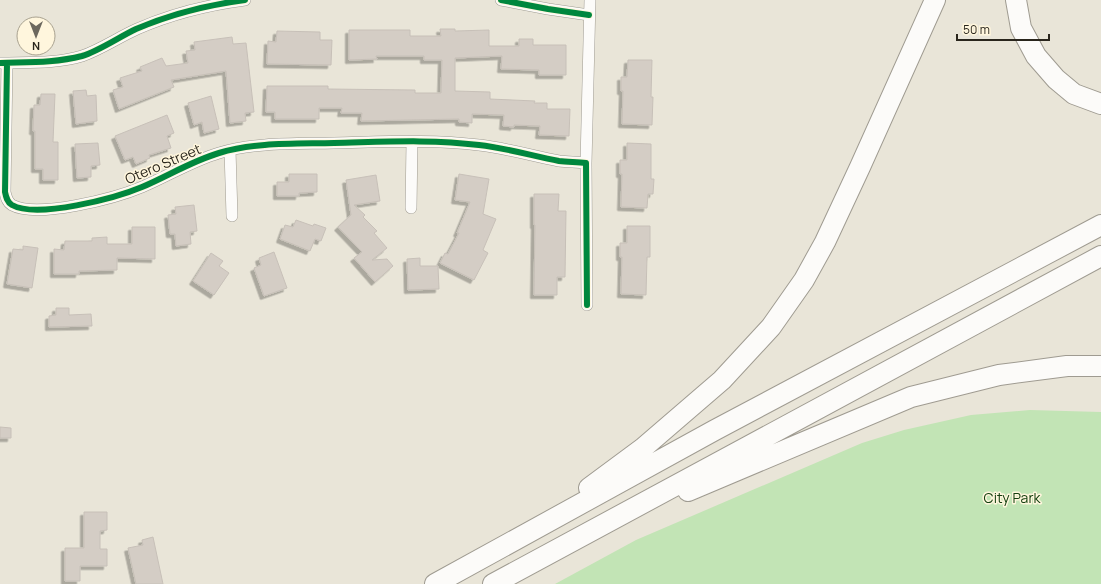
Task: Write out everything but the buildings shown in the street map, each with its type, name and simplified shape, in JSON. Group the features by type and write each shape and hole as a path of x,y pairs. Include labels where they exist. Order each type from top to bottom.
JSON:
{"highway":[{"path":"529,533 643,448 722,380 771,327 804,280 825,242 860,168 935,0"},
{"path":"1016,0 1020,28 1036,56 1056,79 1074,94 1101,104"},
{"path":"1037,259 1101,216"},
{"path":"435,584 715,430 1101,225"},
{"path":"493,584 1101,256"},
{"path":"633,509 696,489 911,397 999,375 1067,366 1101,366"}],"street":[{"path":"3,63 68,60 84,55 135,30 169,17 216,4 245,0"},
{"path":"501,0 589,15"},
{"path":"587,305 586,163 590,0"},
{"name":"Otero Street","path":"3,63 5,192 7,200 11,204 22,209 39,210 97,202 142,187 189,164 230,150 268,146 448,142 481,145 561,161 586,163"},
{"path":"411,208 412,142"},
{"path":"230,150 232,216"}],"green space":[{"name":"City Park","path":"1030,410 1101,412 1101,584 555,584 636,540 862,443 904,430 971,415"}],"cycle path":[{"path":"0,63 51,61 82,56 95,51 136,29 162,19 203,7 245,0"},
{"path":"501,0 589,15"},
{"path":"7,63 5,192 10,204 24,209 39,210 77,205 130,192 209,156 233,149 261,145 425,141 489,146 559,161 586,163 587,305"}]}
